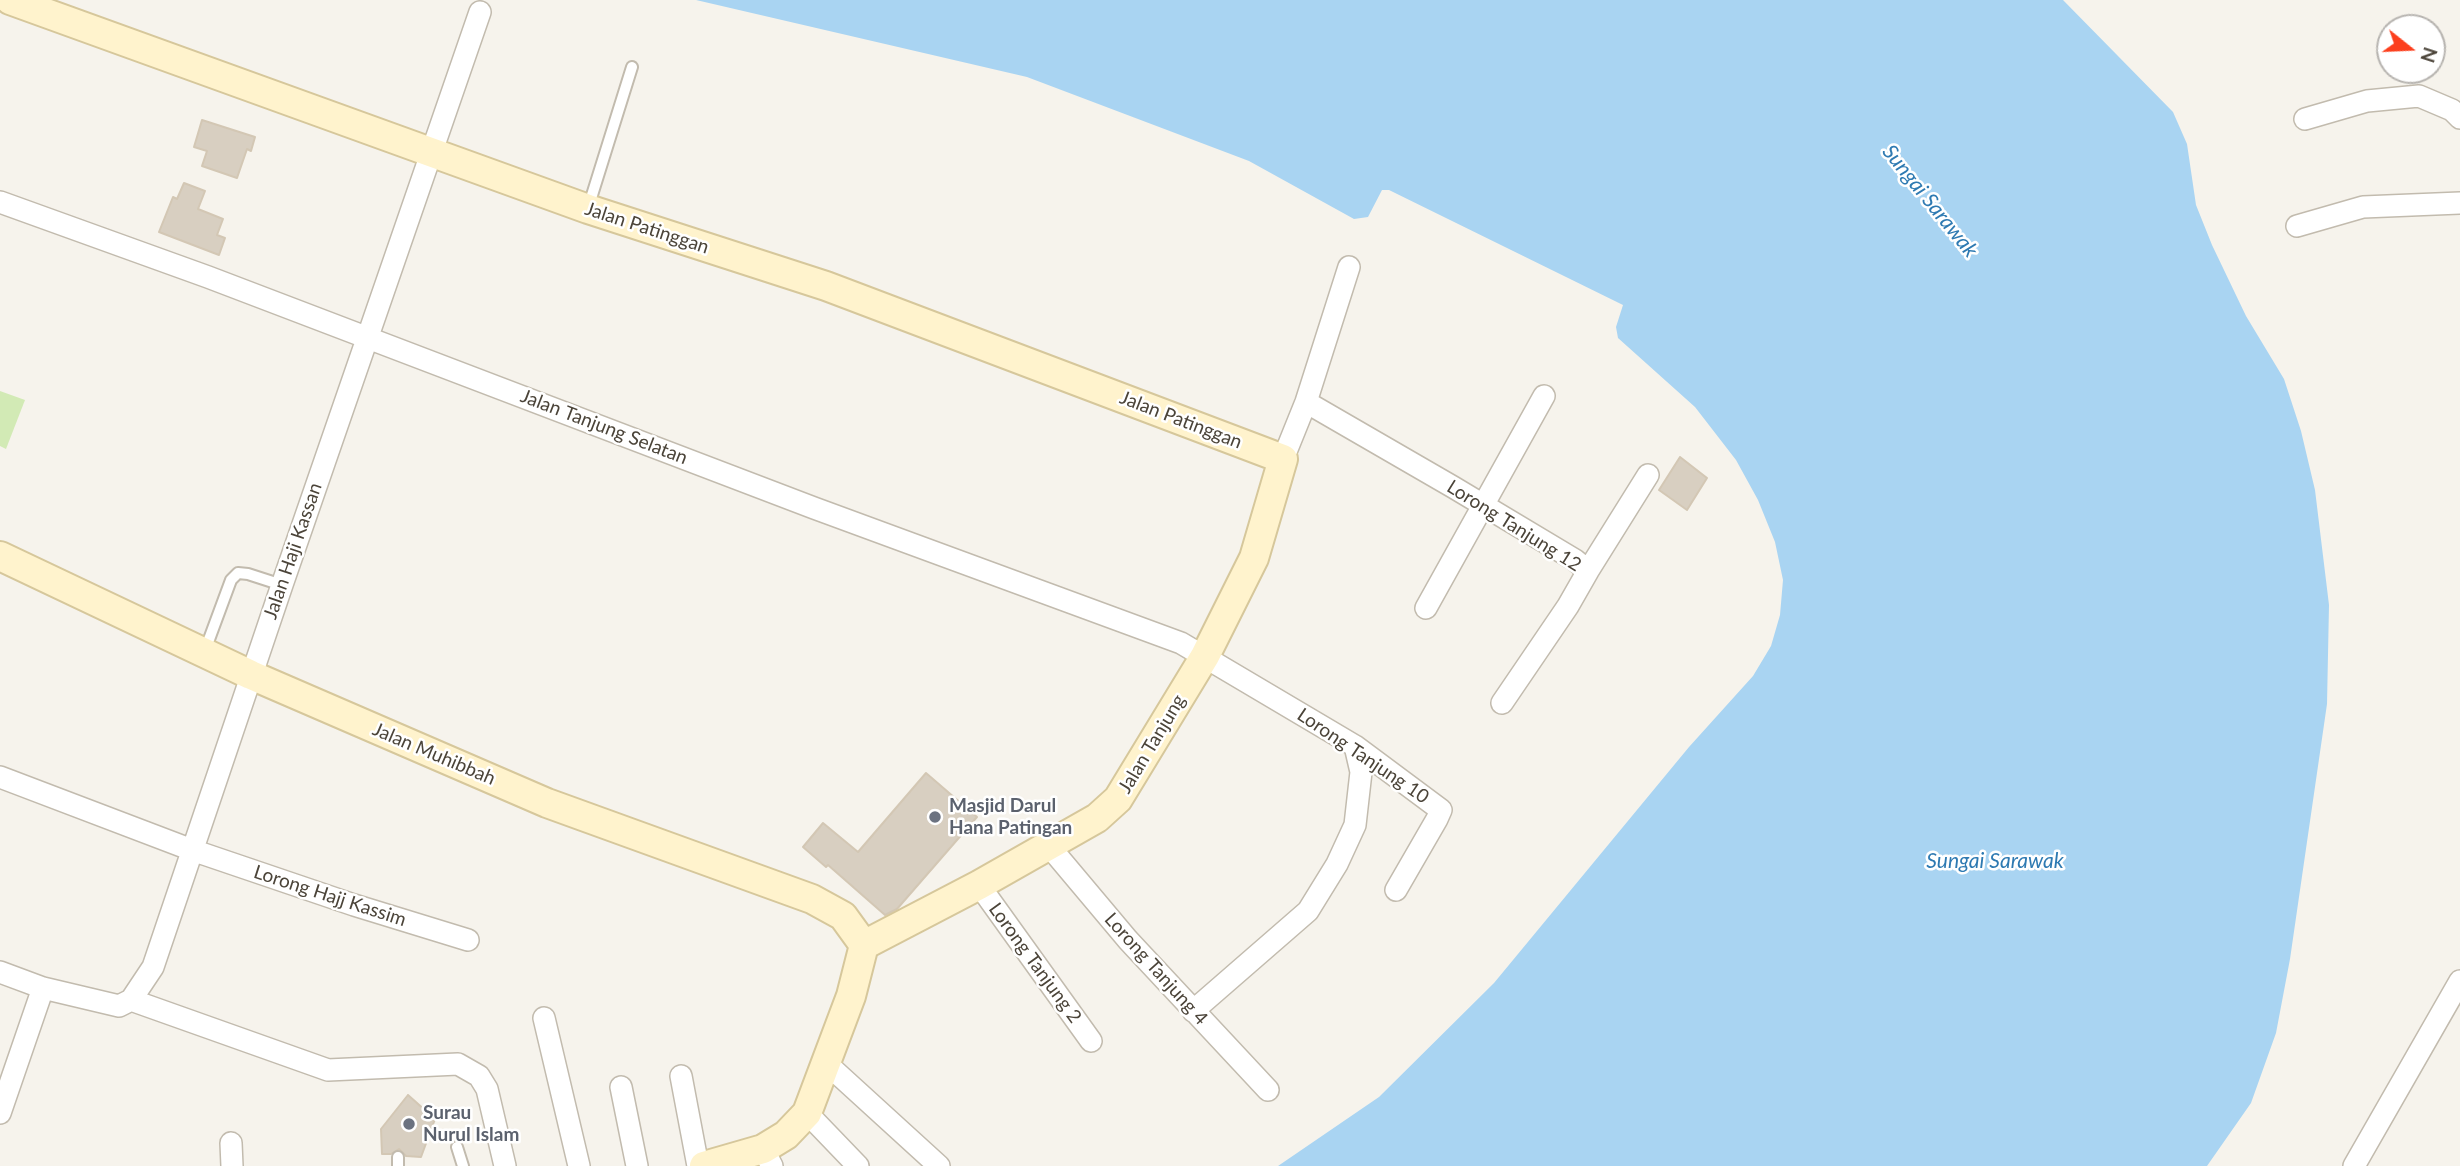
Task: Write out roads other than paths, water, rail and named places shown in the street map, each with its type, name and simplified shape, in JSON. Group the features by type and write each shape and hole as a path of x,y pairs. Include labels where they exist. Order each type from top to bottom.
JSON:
{"main road":[{"name":"Jalan Patinggan","path":"10,0 588,209 826,286 1283,458"},
{"name":"Jalan Tanjung","path":"864,945 979,885 1097,818 1118,799 1205,656 1254,558 1283,458"},
{"name":"Jalan Muhibbah","path":"0,556 250,675 576,815 812,899 844,916 864,945"},
{"path":"705,1166 767,1158 807,1113 851,996 864,945"}],"street":[{"name":"Jalan Haji Kassan","path":"131,1000 153,967 250,675 480,12"},
{"path":"2305,119 2367,101 2419,96 2452,110 2460,118"},
{"name":"Jalan Tanjung Selatan","path":"0,202 208,277 814,508 1181,643 1205,656"},
{"path":"2297,226 2363,206 2460,203"},
{"path":"1283,458 1306,402 1349,267"},
{"path":"1426,608 1544,396"},
{"name":"Lorong Tanjung 12","path":"1306,402 1574,560 1588,571 1568,606 1502,704"},
{"path":"1588,571 1648,475"},
{"name":"Lorong Tanjung 10","path":"1205,656 1355,746 1441,810 1396,890"},
{"path":"1193,1011 1308,911 1337,864 1355,825 1362,772 1355,746"},
{"name":"Lorong Hajj Kassim","path":"0,777 192,849 354,905 468,940"},
{"name":"Lorong Tanjung 4","path":"1049,845 1128,940 1268,1090"},
{"name":"Lorong Tanjung 2","path":"979,885 1091,1041"},
{"path":"0,972 43,988 119,1006 131,1000 328,1070 458,1064 479,1076 487,1088 505,1166"},
{"path":"2354,1166 2460,981"},
{"path":"0,1113 43,988"},
{"path":"544,1018 579,1166"},
{"path":"827,1063 939,1166"},
{"path":"681,1076 698,1166"},
{"path":"621,1087 637,1166"},
{"path":"807,1113 858,1166"},
{"path":"231,1143 232,1166"}],"lane":[{"path":"588,209 632,67"},
{"path":"204,653 230,580 238,573 282,584"},
{"path":"457,1147 463,1166"}],"water":[{"name":"Sungai Sarawak","path":"696,0 2063,0 2173,112 2187,144 2196,205 2246,316 2284,379 2301,431 2315,490 2329,605 2327,704 2290,959 2276,1033 2251,1103 2207,1166 1278,1166 1379,1097 1494,983 1689,747 1753,676 1771,646 1780,615 1783,580 1775,542 1758,500 1736,460 1695,407 1618,338 1616,327 1623,305 1389,190 1382,190 1368,217 1354,219 1249,161 1027,77"}],"place":[{"name":"Masjid Darul Hana Patingan","path":"935,817"},
{"name":"Surau Nurul Islam","path":"409,1124"}]}
